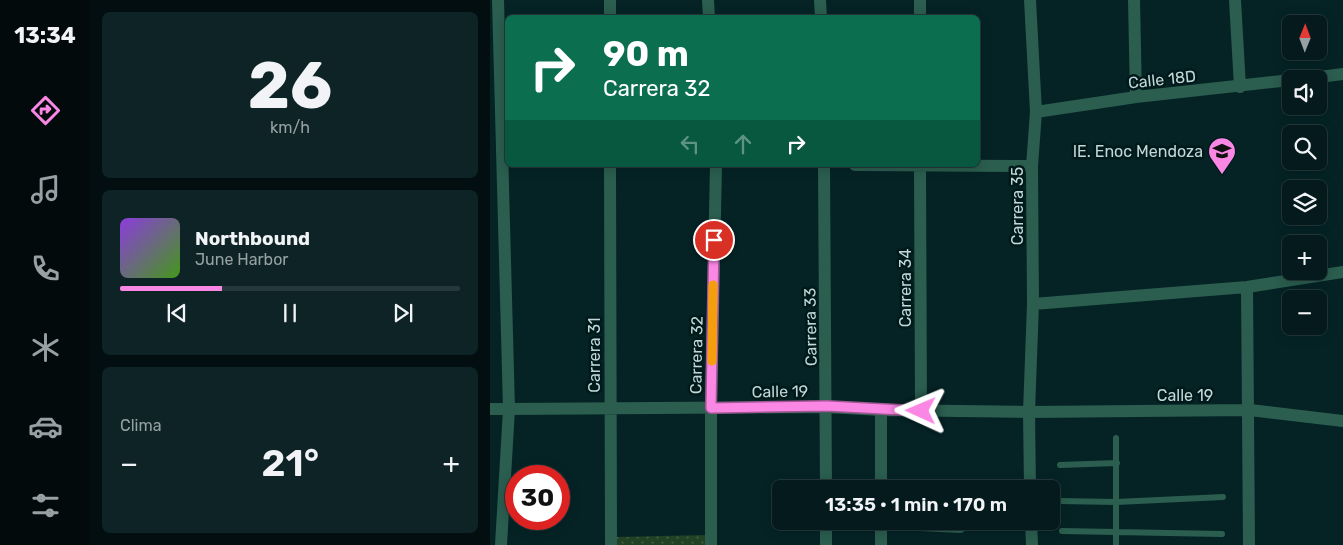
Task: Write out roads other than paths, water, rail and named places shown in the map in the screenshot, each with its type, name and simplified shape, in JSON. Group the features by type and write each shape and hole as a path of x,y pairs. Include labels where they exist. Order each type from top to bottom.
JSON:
{"street":[{"path":"498,0 509,409 501,545"},
{"path":"610,0 610,15"},
{"path":"708,0 709,15"},
{"path":"820,0 820,15"},
{"path":"920,0 920,15"},
{"name":"Carrera 35","path":"1030,0 1036,112 1032,166 1034,304 1029,412 1030,480"},
{"path":"1134,0 1136,97"},
{"path":"1235,0 1240,87"},
{"path":"1327,76 1343,74"},
{"name":"Calle 18D","path":"1036,112 1136,97 1282,81"},
{"path":"980,166 1032,166"},
{"name":"Carrera 31","path":"610,167 611,545"},
{"name":"Carrera 32","path":"711,545 711,408 716,167"},
{"name":"Carrera 33","path":"824,167 826,480"},
{"name":"Carrera 34","path":"920,167 921,411"},
{"path":"1034,304 1247,287 1343,272"},
{"path":"1247,287 1250,410 1249,545"},
{"name":"Calle 19","path":"490,409 827,406 921,411 1250,410 1343,420"},
{"path":"881,410 881,480"},
{"path":"826,530 826,545"},
{"path":"881,530 881,545"},
{"path":"1031,530 1032,545"}],"lane":[{"path":"1116,438 1116,545"},
{"path":"1060,465 1117,463"},
{"path":"1060,501 1116,502 1223,497"},
{"path":"1062,531 1222,534"}],"place":[{"name":"IE. Enoc Mendoza","path":"1222,175"}]}
